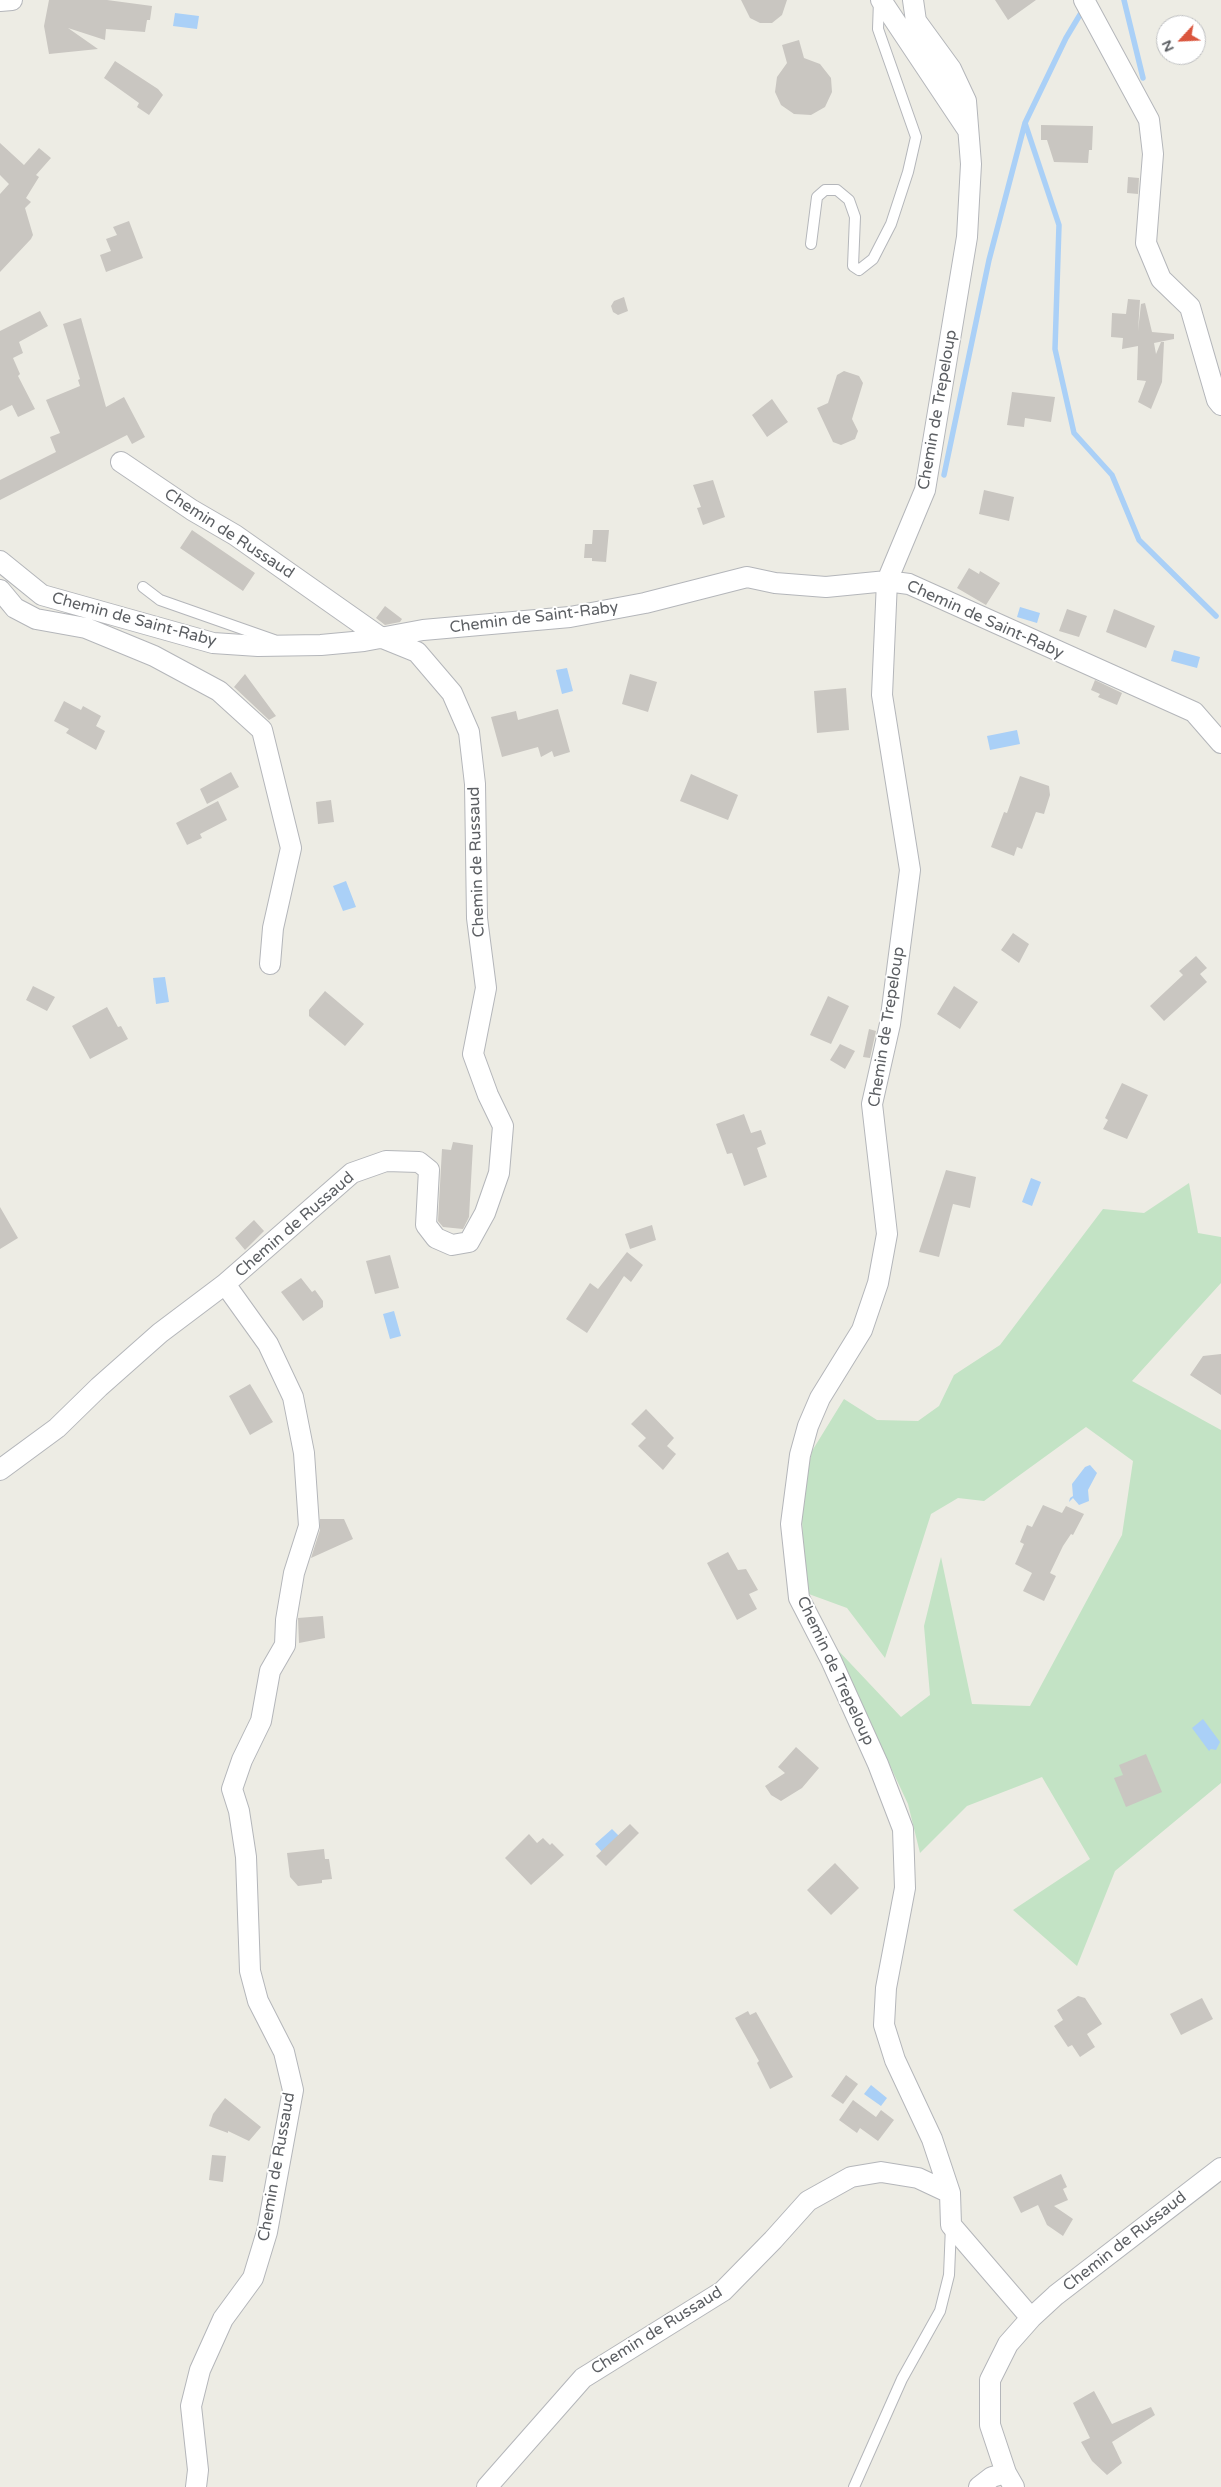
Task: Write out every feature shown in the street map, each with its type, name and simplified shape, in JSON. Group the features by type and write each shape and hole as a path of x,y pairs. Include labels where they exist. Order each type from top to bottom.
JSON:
{"street":[{"path":"0,1 12,0"},
{"path":"880,0 968,131"},
{"name":"Chemin de Trepeloup","path":"913,0 916,21 951,69 966,101 970,164 967,237 925,490 887,581 882,695 910,870 890,1024 872,1104 887,1234 878,1283 862,1330 820,1398 808,1426 800,1455 792,1524 799,1598 831,1660 874,1755 903,1829 905,1888 886,1988 884,2025 895,2060 932,2139 950,2193 951,2225"},
{"path":"1088,9 1149,120 1153,154 1146,243 1161,280 1190,307 1217,400 1221,405"},
{"name":"Chemin de Russaud","path":"121,462 192,510 235,535 380,637 417,652 452,693 469,732 475,784 477,918 486,988 473,1054 488,1095 504,1126 499,1173 485,1213 469,1242 452,1246 436,1238 426,1225 429,1170 419,1162 386,1161 352,1173 225,1284 268,1344 294,1397 304,1453 309,1526 294,1573 286,1620 285,1645 270,1671 261,1721 242,1760 232,1789 239,1811 246,1857 250,1971 258,2001 284,2052 293,2090 267,2232 253,2278 223,2319 200,2370 192,2406 198,2470 196,2487"},
{"name":"Chemin de Saint-Raby","path":"0,560 42,594 133,622 213,643 292,646 364,641 423,630 570,617 646,603 747,577 775,583 826,587 887,581 909,584 1194,712 1221,743"},
{"path":"0,590 15,608 36,619 86,628 154,656 219,691 262,730 291,848 273,928 270,964"},
{"path":"0,1470 57,1428 160,1333 225,1284"},
{"name":"Chemin de Russaud","path":"1031,2318 1064,2289 1221,2168"},
{"name":"Chemin de Russaud","path":"487,2487 583,2378 723,2291 773,2240 808,2200 851,2177 881,2172 918,2178 950,2193"},
{"path":"951,2225 1031,2318 1008,2344 990,2380 990,2425 1010,2480 992,2477 979,2487"}],"lane":[{"path":"811,244 817,196 825,190 837,190 849,200 855,217 853,266 859,270 873,259 878,250 890,224 908,172 916,137 878,29 880,0"},
{"path":"144,587 160,600 292,646"},
{"path":"854,2487 902,2379 940,2311 949,2275 951,2225"}],"green space":[{"path":"1189,1183 1198,1233 1221,1237 1221,1283 1132,1381 1221,1430 1221,1783 1115,1871 1077,1966 1013,1910 1090,1859 1042,1777 967,1806 920,1853 908,1804 834,1646 901,1717 930,1695 924,1626 941,1557 972,1704 1030,1706 1122,1535 1133,1461 1086,1427 984,1501 958,1498 931,1514 885,1658 847,1608 806,1593 801,1502 812,1451 844,1399 877,1420 918,1421 939,1406 954,1375 1000,1345 1103,1209 1144,1213"}],"water":[{"path":"175,13 199,16 197,29 173,26"},
{"path":"1020,607 1040,613 1037,623 1017,617"},
{"path":"1174,650 1200,657 1197,668 1171,661"},
{"path":"567,668 573,691 562,694 556,670"},
{"path":"1017,730 1020,744 990,750 987,736"},
{"path":"346,881 356,907 343,911 333,886"},
{"path":"165,977 169,1002 156,1004 153,978"},
{"path":"1031,1178 1041,1182 1032,1206 1022,1202"},
{"path":"394,1311 401,1336 390,1339 383,1314"},
{"path":"1090,1465 1097,1473 1088,1490 1089,1501 1079,1505 1073,1498 1069,1502 1073,1496 1072,1484 1085,1467"},
{"path":"1203,1719 1220,1742 1216,1750 1211,1749 1209,1751 1192,1728"},
{"path":"612,1829 620,1837 603,1853 595,1844"},
{"path":"871,2085 887,2098 881,2106 864,2094"}],"building":[{"path":"49,0 107,0 152,6 150,20 147,20 145,32 106,29 105,40 68,28 98,49 49,54 44,26"},
{"path":"741,0 787,0 782,15 772,23 760,23 750,18"},
{"path":"995,0 1036,0 1008,20"},
{"path":"799,40 804,58 820,64 831,78 832,92 825,107 811,115 794,114 781,105 775,92 777,77 787,63 782,45"},
{"path":"115,61 158,89 163,95 149,115 137,107 139,103 104,78"},
{"path":"1041,125 1093,126 1092,150 1089,150 1088,163 1054,162 1047,140 1041,140"},
{"path":"0,143 24,165 39,148 51,158 36,175 39,177 26,198 31,202 25,208 33,235 0,272 0,194 9,184 0,175"},
{"path":"1128,177 1139,178 1138,194 1127,193"},
{"path":"129,221 143,258 106,272 100,255 111,251 106,239 117,235 113,227"},
{"path":"624,297 628,311 618,315 613,312 611,306 614,301"},
{"path":"1128,299 1140,300 1138,331 1141,304 1145,303 1152,332 1174,334 1174,339 1154,343 1156,354 1161,342 1164,342 1162,382 1151,409 1138,402 1146,381 1137,380 1138,346 1122,349 1123,338 1111,337 1112,313 1126,314"},
{"path":"40,311 48,326 19,342 23,353 13,358 20,374 18,376 35,409 18,417 12,405 0,411 0,331"},
{"path":"81,318 106,407 124,397 145,437 132,444 127,435 0,500 0,480 56,452 50,437 60,433 46,400 80,386 78,380 80,379 63,324"},
{"path":"844,371 859,376 863,383 852,419 858,431 855,439 841,445 833,442 817,408 828,403 837,375"},
{"path":"1012,392 1055,397 1051,422 1025,418 1024,427 1007,425"},
{"path":"772,399 788,422 767,437 752,415"},
{"path":"713,480 725,517 703,525 697,508 701,507 693,485"},
{"path":"984,490 1014,497 1009,521 979,514"},
{"path":"192,530 255,573 243,591 180,548"},
{"path":"593,530 609,530 606,562 592,561 592,558 584,558 585,544 592,544"},
{"path":"969,568 979,574 980,571 1000,583 986,605 957,588"},
{"path":"385,606 402,619 400,622 385,625 376,618"},
{"path":"1067,609 1087,616 1079,637 1059,631"},
{"path":"1114,609 1155,626 1146,648 1106,632"},
{"path":"245,674 276,716 269,720 234,687"},
{"path":"630,674 657,682 648,712 622,704"},
{"path":"1095,680 1122,693 1117,705 1098,697 1100,694 1091,690"},
{"path":"846,688 849,730 817,733 814,691"},
{"path":"64,701 81,710 83,706 101,716 96,726 105,731 96,750 66,733 69,729 54,721"},
{"path":"558,709 570,752 554,757 552,751 541,757 538,747 502,757 491,717 516,711 518,720"},
{"path":"231,772 239,787 207,804 200,789"},
{"path":"691,774 738,795 728,820 680,801"},
{"path":"1020,776 1049,786 1050,795 1044,814 1036,812 1022,849 1017,847 1014,856 991,847 1004,812 1007,813"},
{"path":"331,800 334,822 318,824 316,802"},
{"path":"218,801 227,820 200,834 202,838 187,845 176,823"},
{"path":"1013,933 1029,944 1019,963 1001,950"},
{"path":"1196,956 1207,968 1200,974 1207,982 1164,1021 1150,1006 1183,975 1179,971"},
{"path":"33,986 55,997 47,1011 26,1000"},
{"path":"954,986 978,1002 960,1029 937,1014"},
{"path":"325,991 364,1024 345,1046 309,1016 309,1010"},
{"path":"828,996 849,1006 831,1044 810,1035"},
{"path":"107,1007 118,1027 121,1026 128,1039 90,1059 72,1026"},
{"path":"869,1029 876,1031 870,1058 863,1057"},
{"path":"840,1044 855,1051 845,1069 830,1060"},
{"path":"1122,1083 1148,1095 1127,1139 1103,1129 1108,1120 1105,1118"},
{"path":"744,1114 751,1133 761,1130 766,1144 757,1148 767,1177 744,1186 732,1153 727,1154 716,1124"},
{"path":"453,1142 473,1145 469,1217 463,1229 443,1227 438,1221 442,1149 451,1150"},
{"path":"946,1170 976,1177 970,1208 953,1204 939,1257 919,1252"},
{"path":"0,1207 18,1238 0,1249"},
{"path":"254,1220 264,1231 245,1250 235,1238"},
{"path":"652,1225 656,1240 630,1249 625,1234"},
{"path":"627,1252 643,1265 631,1282 624,1276 587,1333 566,1319 590,1283 598,1289"},
{"path":"390,1255 399,1288 375,1294 366,1261"},
{"path":"301,1278 312,1292 315,1290 323,1301 323,1307 303,1321 281,1292"},
{"path":"1221,1354 1221,1395 1190,1375 1203,1356"},
{"path":"250,1384 273,1422 250,1435 229,1396"},
{"path":"646,1409 674,1438 667,1446 676,1454 663,1470 638,1446 646,1438 631,1424"},
{"path":"1043,1505 1062,1513 1066,1506 1084,1514 1073,1535 1071,1534 1063,1546 1050,1573 1056,1576 1044,1601 1023,1591 1032,1573 1015,1564 1024,1544 1020,1542 1027,1525 1032,1527"},
{"path":"320,1519 344,1519 353,1539 311,1558 320,1530"},
{"path":"728,1552 738,1570 746,1569 758,1590 749,1594 757,1609 737,1620 707,1563"},
{"path":"323,1616 325,1638 299,1643 298,1618"},
{"path":"796,1747 819,1768 802,1788 781,1801 771,1795 765,1786 785,1773 778,1767"},
{"path":"1146,1754 1162,1792 1126,1807 1114,1778 1123,1775 1119,1765"},
{"path":"630,1824 639,1833 606,1866 596,1856"},
{"path":"529,1834 537,1843 543,1838 550,1845 552,1843 564,1855 531,1885 505,1858"},
{"path":"324,1849 325,1859 329,1859 332,1879 322,1880 322,1883 298,1886 290,1877 287,1853"},
{"path":"835,1863 859,1888 831,1915 807,1890"},
{"path":"1078,1996 1085,1998 1102,2024 1087,2034 1095,2047 1080,2057 1072,2045 1068,2047 1054,2026 1063,2020 1057,2010"},
{"path":"1202,1998 1213,2019 1181,2035 1170,2014"},
{"path":"748,2011 750,2015 756,2012 793,2077 770,2089 757,2063 759,2061 735,2018"},
{"path":"846,2075 858,2084 843,2104 831,2096"},
{"path":"225,2098 261,2127 249,2141 228,2131 228,2133 209,2126 213,2114"},
{"path":"853,2100 876,2117 881,2110 894,2120 878,2141 860,2128 857,2133 839,2120"},
{"path":"212,2155 226,2156 223,2182 209,2180"},
{"path":"1061,2174 1067,2187 1063,2189 1068,2200 1054,2206 1073,2219 1063,2236 1047,2225 1038,2205 1021,2213 1013,2197"},
{"path":"1094,2391 1112,2424 1151,2407 1155,2415 1112,2442 1122,2463 1107,2475 1092,2461 1081,2442 1090,2438 1073,2403"}],"waterway":[{"path":"1124,0 1143,78"},
{"path":"944,475 989,260 1025,123 1066,38 1084,8"},
{"path":"1025,123 1059,225 1055,349 1074,433 1112,475 1139,540 1216,616"}]}
